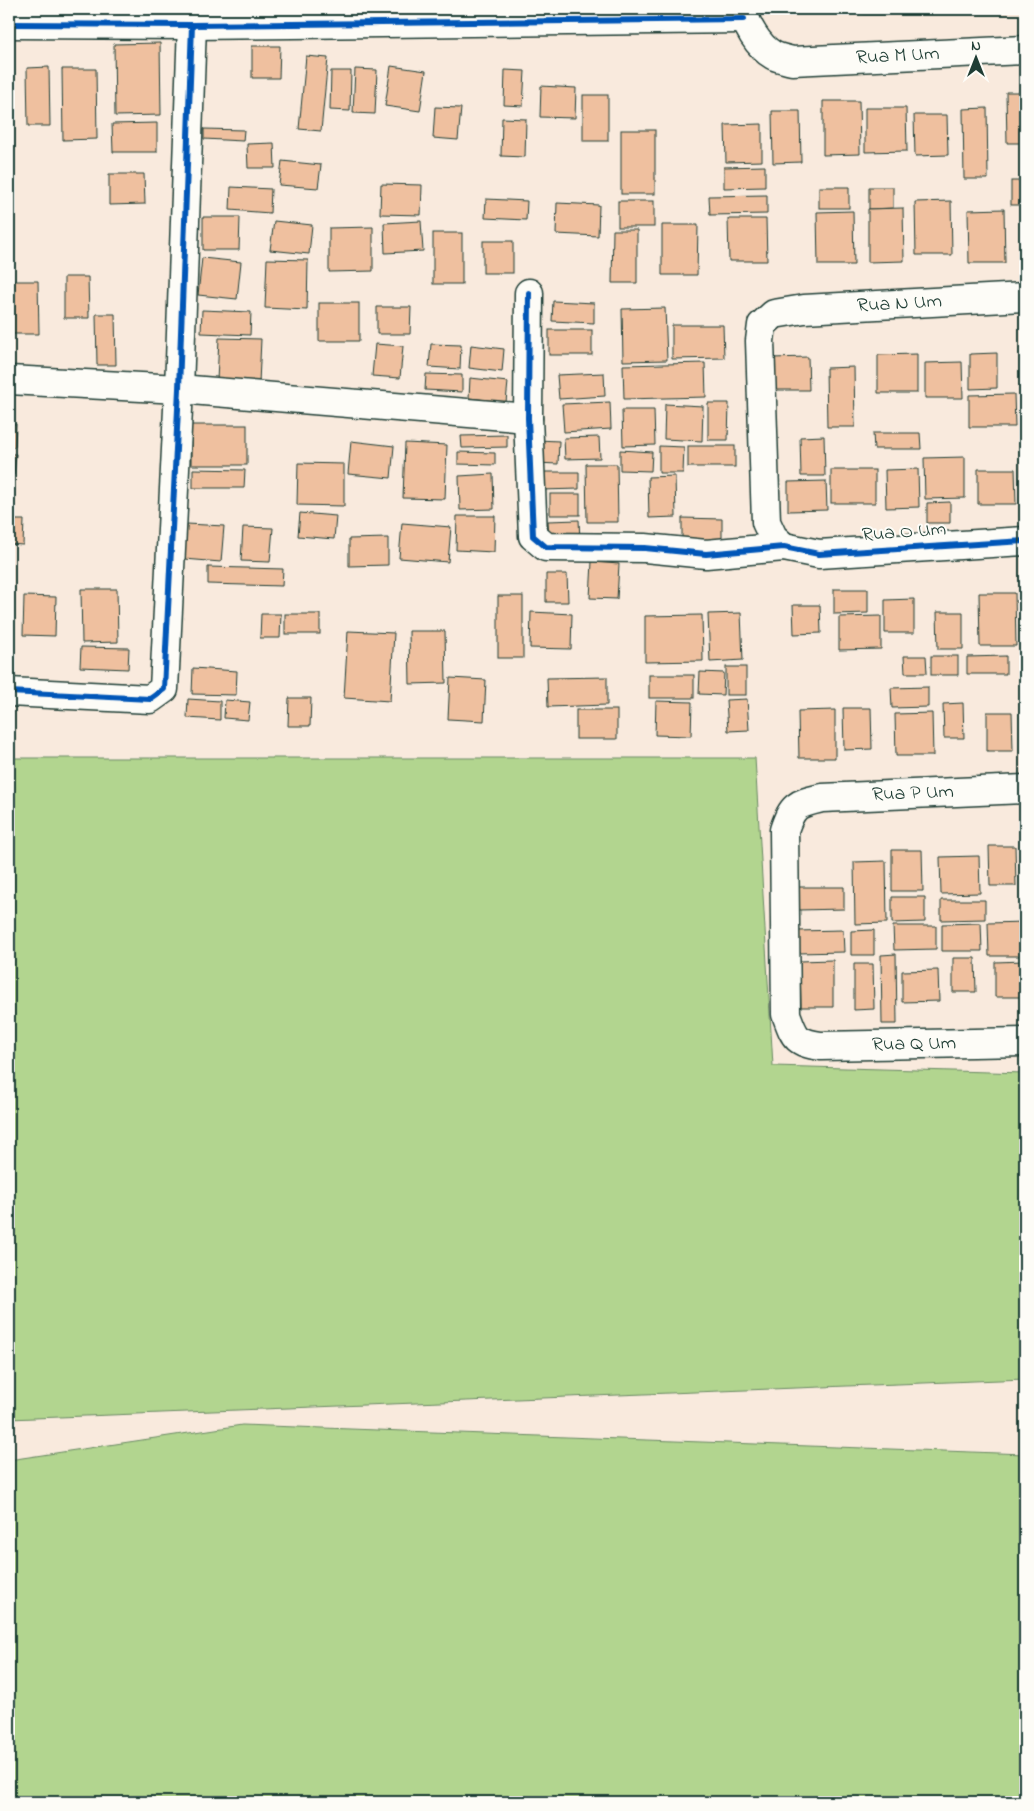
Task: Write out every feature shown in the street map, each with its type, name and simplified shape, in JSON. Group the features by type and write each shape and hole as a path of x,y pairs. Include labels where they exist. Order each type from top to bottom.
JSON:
{"street":[{"path":"9,24 192,24 744,14"},
{"name":"Rua M Um","path":"744,14 756,39 772,55 792,61 1025,50"},
{"path":"9,692 150,699 164,690 179,389 192,24"},
{"name":"Rua O Um","path":"530,293 528,418 533,536 546,547 645,548 706,554 784,547 819,554 1025,542"},
{"name":"Rua N Um","path":"784,547 774,537 766,522 760,342 762,325 774,314 804,309 1025,297"},
{"path":"9,380 179,389 528,418"},
{"name":"Rua P Um","path":"804,1043 794,1033 786,1014 784,830 790,812 801,803 822,798 1025,790"},
{"name":"Rua Q Um","path":"804,1043 821,1046 1025,1042"}],"green space":[{"path":"9,758 755,758 773,1066 1025,1073 1025,1379 9,1419"},
{"path":"242,1425 1025,1454 1025,1802 9,1802 9,1460"}],"building":[{"path":"767,9 793,9 793,11 768,11"},
{"path":"864,9 900,9 900,14 864,14"},
{"path":"160,43 161,115 115,116 114,44"},
{"path":"252,46 280,46 279,78 252,78"},
{"path":"306,56 328,58 321,131 299,129"},
{"path":"391,66 426,71 420,111 385,106"},
{"path":"49,67 50,126 28,126 27,68"},
{"path":"62,69 96,69 97,139 63,140"},
{"path":"355,69 377,70 375,114 353,113"},
{"path":"505,70 525,71 523,106 504,105"},
{"path":"331,71 351,71 350,111 330,110"},
{"path":"541,86 576,88 575,118 540,117"},
{"path":"1006,92 1025,92 1025,143 1007,143"},
{"path":"583,95 608,95 608,141 583,141"},
{"path":"823,101 859,101 860,154 823,155"},
{"path":"435,107 461,108 458,140 433,138"},
{"path":"865,108 906,108 907,151 865,152"},
{"path":"987,108 988,179 964,179 963,109"},
{"path":"772,111 800,111 801,162 773,163"},
{"path":"914,115 947,115 948,155 915,156"},
{"path":"502,118 526,119 525,157 501,156"},
{"path":"157,123 157,152 113,152 112,124"},
{"path":"762,124 762,161 726,162 725,125"},
{"path":"204,129 244,130 243,141 204,139"},
{"path":"621,130 655,130 655,194 621,194"},
{"path":"274,143 275,168 248,168 247,144"},
{"path":"282,161 321,165 318,188 279,185"},
{"path":"765,166 765,187 724,188 724,167"},
{"path":"109,174 144,174 145,204 109,205"},
{"path":"1011,181 1025,181 1025,205 1011,205"},
{"path":"381,184 422,185 421,215 380,214"},
{"path":"231,187 271,189 270,213 230,210"},
{"path":"819,187 849,187 849,208 819,208"},
{"path":"869,187 893,187 893,208 869,209"},
{"path":"767,195 767,214 710,215 709,196"},
{"path":"486,199 527,201 526,220 485,218"},
{"path":"618,201 654,201 654,227 618,227"},
{"path":"951,201 952,255 916,255 915,202"},
{"path":"557,203 599,205 598,236 556,234"},
{"path":"903,208 904,261 868,262 868,209"},
{"path":"1004,209 1005,263 969,263 968,210"},
{"path":"853,211 854,265 818,265 817,212"},
{"path":"203,217 240,217 239,250 203,250"},
{"path":"728,219 766,219 767,261 729,261"},
{"path":"274,221 312,225 309,254 270,250"},
{"path":"421,221 423,251 385,253 384,223"},
{"path":"662,225 698,225 697,275 662,275"},
{"path":"373,227 373,271 329,272 329,228"},
{"path":"613,230 637,230 637,283 612,283"},
{"path":"433,233 462,233 462,284 433,284"},
{"path":"483,241 513,241 513,273 483,273"},
{"path":"202,258 241,262 237,299 198,295"},
{"path":"267,259 308,260 307,310 265,308"},
{"path":"64,277 88,277 89,318 64,318"},
{"path":"9,281 38,281 39,334 9,334"},
{"path":"553,301 594,303 594,323 552,321"},
{"path":"319,303 359,303 359,341 319,341"},
{"path":"377,307 411,307 410,334 377,334"},
{"path":"665,308 667,360 623,361 622,309"},
{"path":"202,310 251,312 250,335 201,333"},
{"path":"96,314 115,314 116,365 97,365"},
{"path":"672,325 723,325 724,358 672,359"},
{"path":"549,330 592,330 592,355 549,355"},
{"path":"219,338 261,339 259,383 217,381"},
{"path":"375,344 403,346 400,378 372,376"},
{"path":"431,344 461,345 460,369 429,367"},
{"path":"471,345 504,349 502,372 469,368"},
{"path":"997,353 997,388 970,389 970,354"},
{"path":"917,354 917,393 878,393 878,355"},
{"path":"808,357 809,390 773,390 772,358"},
{"path":"1021,358 1025,358 1025,406 1022,406"},
{"path":"962,362 963,398 925,398 925,363"},
{"path":"705,363 706,397 624,399 623,365"},
{"path":"854,367 855,427 827,427 826,368"},
{"path":"604,373 605,396 559,399 557,375"},
{"path":"426,374 462,375 462,392 425,390"},
{"path":"470,378 508,382 506,402 469,398"},
{"path":"1014,394 1015,427 969,427 969,395"},
{"path":"610,402 611,429 564,432 562,404"},
{"path":"708,403 729,403 728,440 708,440"},
{"path":"665,404 703,406 702,441 664,439"},
{"path":"622,410 654,410 655,445 623,446"},
{"path":"9,424 16,424 15,447 9,447"},
{"path":"191,425 247,425 247,465 191,465"},
{"path":"873,433 920,433 921,449 874,449"},
{"path":"507,435 507,447 462,448 461,436"},
{"path":"824,436 825,476 801,476 800,437"},
{"path":"599,437 600,458 565,459 564,438"},
{"path":"537,440 559,441 558,464 536,463"},
{"path":"351,441 394,446 391,478 348,474"},
{"path":"1025,441 1025,495 1022,495 1022,442"},
{"path":"405,443 447,445 445,499 403,498"},
{"path":"659,446 684,447 683,473 659,473"},
{"path":"688,446 735,446 735,467 688,467"},
{"path":"620,450 652,452 651,471 620,470"},
{"path":"458,452 495,453 495,465 458,464"},
{"path":"9,454 16,454 14,475 9,475"},
{"path":"965,457 965,498 925,499 924,458"},
{"path":"298,463 344,464 344,506 297,505"},
{"path":"586,464 617,464 618,522 587,522"},
{"path":"193,469 245,470 244,488 193,488"},
{"path":"918,469 919,507 886,508 885,470"},
{"path":"978,469 1015,469 1016,504 978,504"},
{"path":"831,470 875,470 875,503 831,503"},
{"path":"541,472 579,472 579,489 541,490"},
{"path":"493,474 494,509 460,510 459,476"},
{"path":"675,476 676,517 649,518 648,477"},
{"path":"826,481 827,510 788,511 788,482"},
{"path":"550,494 580,494 580,515 550,515"},
{"path":"950,502 950,523 927,523 927,503"},
{"path":"300,513 336,516 334,539 298,536"},
{"path":"457,516 495,516 494,552 456,550"},
{"path":"682,518 722,519 722,548 682,547"},
{"path":"9,520 24,520 23,545 9,544"},
{"path":"579,520 580,540 549,541 548,521"},
{"path":"402,523 451,527 448,562 399,558"},
{"path":"187,524 224,526 221,562 184,559"},
{"path":"243,527 273,528 270,562 241,561"},
{"path":"388,538 388,565 349,566 349,539"},
{"path":"9,562 10,615 9,615"},
{"path":"592,562 619,564 617,599 590,598"},
{"path":"208,567 283,569 282,586 208,584"},
{"path":"546,574 567,574 568,602 546,602"},
{"path":"81,589 117,589 118,642 82,643"},
{"path":"834,589 868,589 868,613 834,614"},
{"path":"979,593 1015,593 1016,646 980,646"},
{"path":"24,596 56,597 55,636 23,635"},
{"path":"498,596 523,596 523,658 498,658"},
{"path":"914,599 914,633 885,633 885,600"},
{"path":"1023,604 1025,604 1025,638 1024,638"},
{"path":"793,605 820,605 821,633 794,634"},
{"path":"531,612 572,614 571,649 530,648"},
{"path":"937,612 963,612 963,649 938,649"},
{"path":"741,613 743,660 710,662 708,614"},
{"path":"261,614 281,614 280,638 260,638"},
{"path":"285,614 320,614 320,634 285,634"},
{"path":"702,615 703,661 645,662 645,616"},
{"path":"881,616 881,649 839,650 839,617"},
{"path":"348,631 394,633 390,701 344,698"},
{"path":"409,631 445,631 446,683 410,684"},
{"path":"81,647 129,648 128,669 80,667"},
{"path":"1022,648 1025,648 1025,674 1022,674"},
{"path":"904,656 926,656 927,673 905,673"},
{"path":"931,656 958,656 958,675 931,675"},
{"path":"1006,656 1006,674 967,674 967,657"},
{"path":"726,667 746,667 746,695 726,695"},
{"path":"193,668 237,671 236,695 192,694"},
{"path":"700,672 724,673 723,695 699,694"},
{"path":"649,675 694,675 694,698 649,698"},
{"path":"607,677 607,705 548,707 547,678"},
{"path":"450,678 486,680 484,721 448,719"},
{"path":"928,687 928,707 892,708 891,688"},
{"path":"289,698 311,698 310,726 288,726"},
{"path":"188,699 220,701 220,720 187,718"},
{"path":"747,699 749,730 728,731 726,700"},
{"path":"225,700 250,702 248,720 224,718"},
{"path":"656,701 692,702 691,736 655,735"},
{"path":"963,703 964,738 944,738 943,704"},
{"path":"843,708 871,708 872,749 844,750"},
{"path":"576,710 617,710 617,739 576,739"},
{"path":"835,710 835,758 799,758 798,711"},
{"path":"987,712 1012,712 1013,751 987,751"},
{"path":"932,713 933,756 896,756 895,714"},
{"path":"989,846 1015,846 1016,886 990,886"},
{"path":"892,850 922,850 923,891 892,891"},
{"path":"979,856 980,893 941,894 940,857"},
{"path":"886,861 887,923 855,924 854,862"},
{"path":"798,887 844,887 844,909 798,910"},
{"path":"892,897 925,897 925,922 892,923"},
{"path":"941,900 985,900 985,919 941,920"},
{"path":"1025,922 1025,956 989,956 988,923"},
{"path":"981,923 982,951 942,951 942,924"},
{"path":"893,926 936,926 936,949 894,950"},
{"path":"843,930 844,952 797,953 797,931"},
{"path":"874,930 874,955 851,955 851,931"},
{"path":"896,954 897,1024 882,1024 881,955"},
{"path":"953,958 975,958 976,992 953,992"},
{"path":"833,960 833,1007 801,1007 800,961"},
{"path":"1025,961 1025,997 995,997 995,962"},
{"path":"854,964 873,964 874,1009 854,1010"},
{"path":"938,970 939,1001 902,1002 902,971"}],"cycle path":[{"path":"9,24 192,25 744,19"},
{"path":"9,692 150,699 164,689 179,389 192,25"},
{"path":"529,293 528,418 533,536 546,547 645,548 706,554 784,547 819,554 1025,541"}]}
